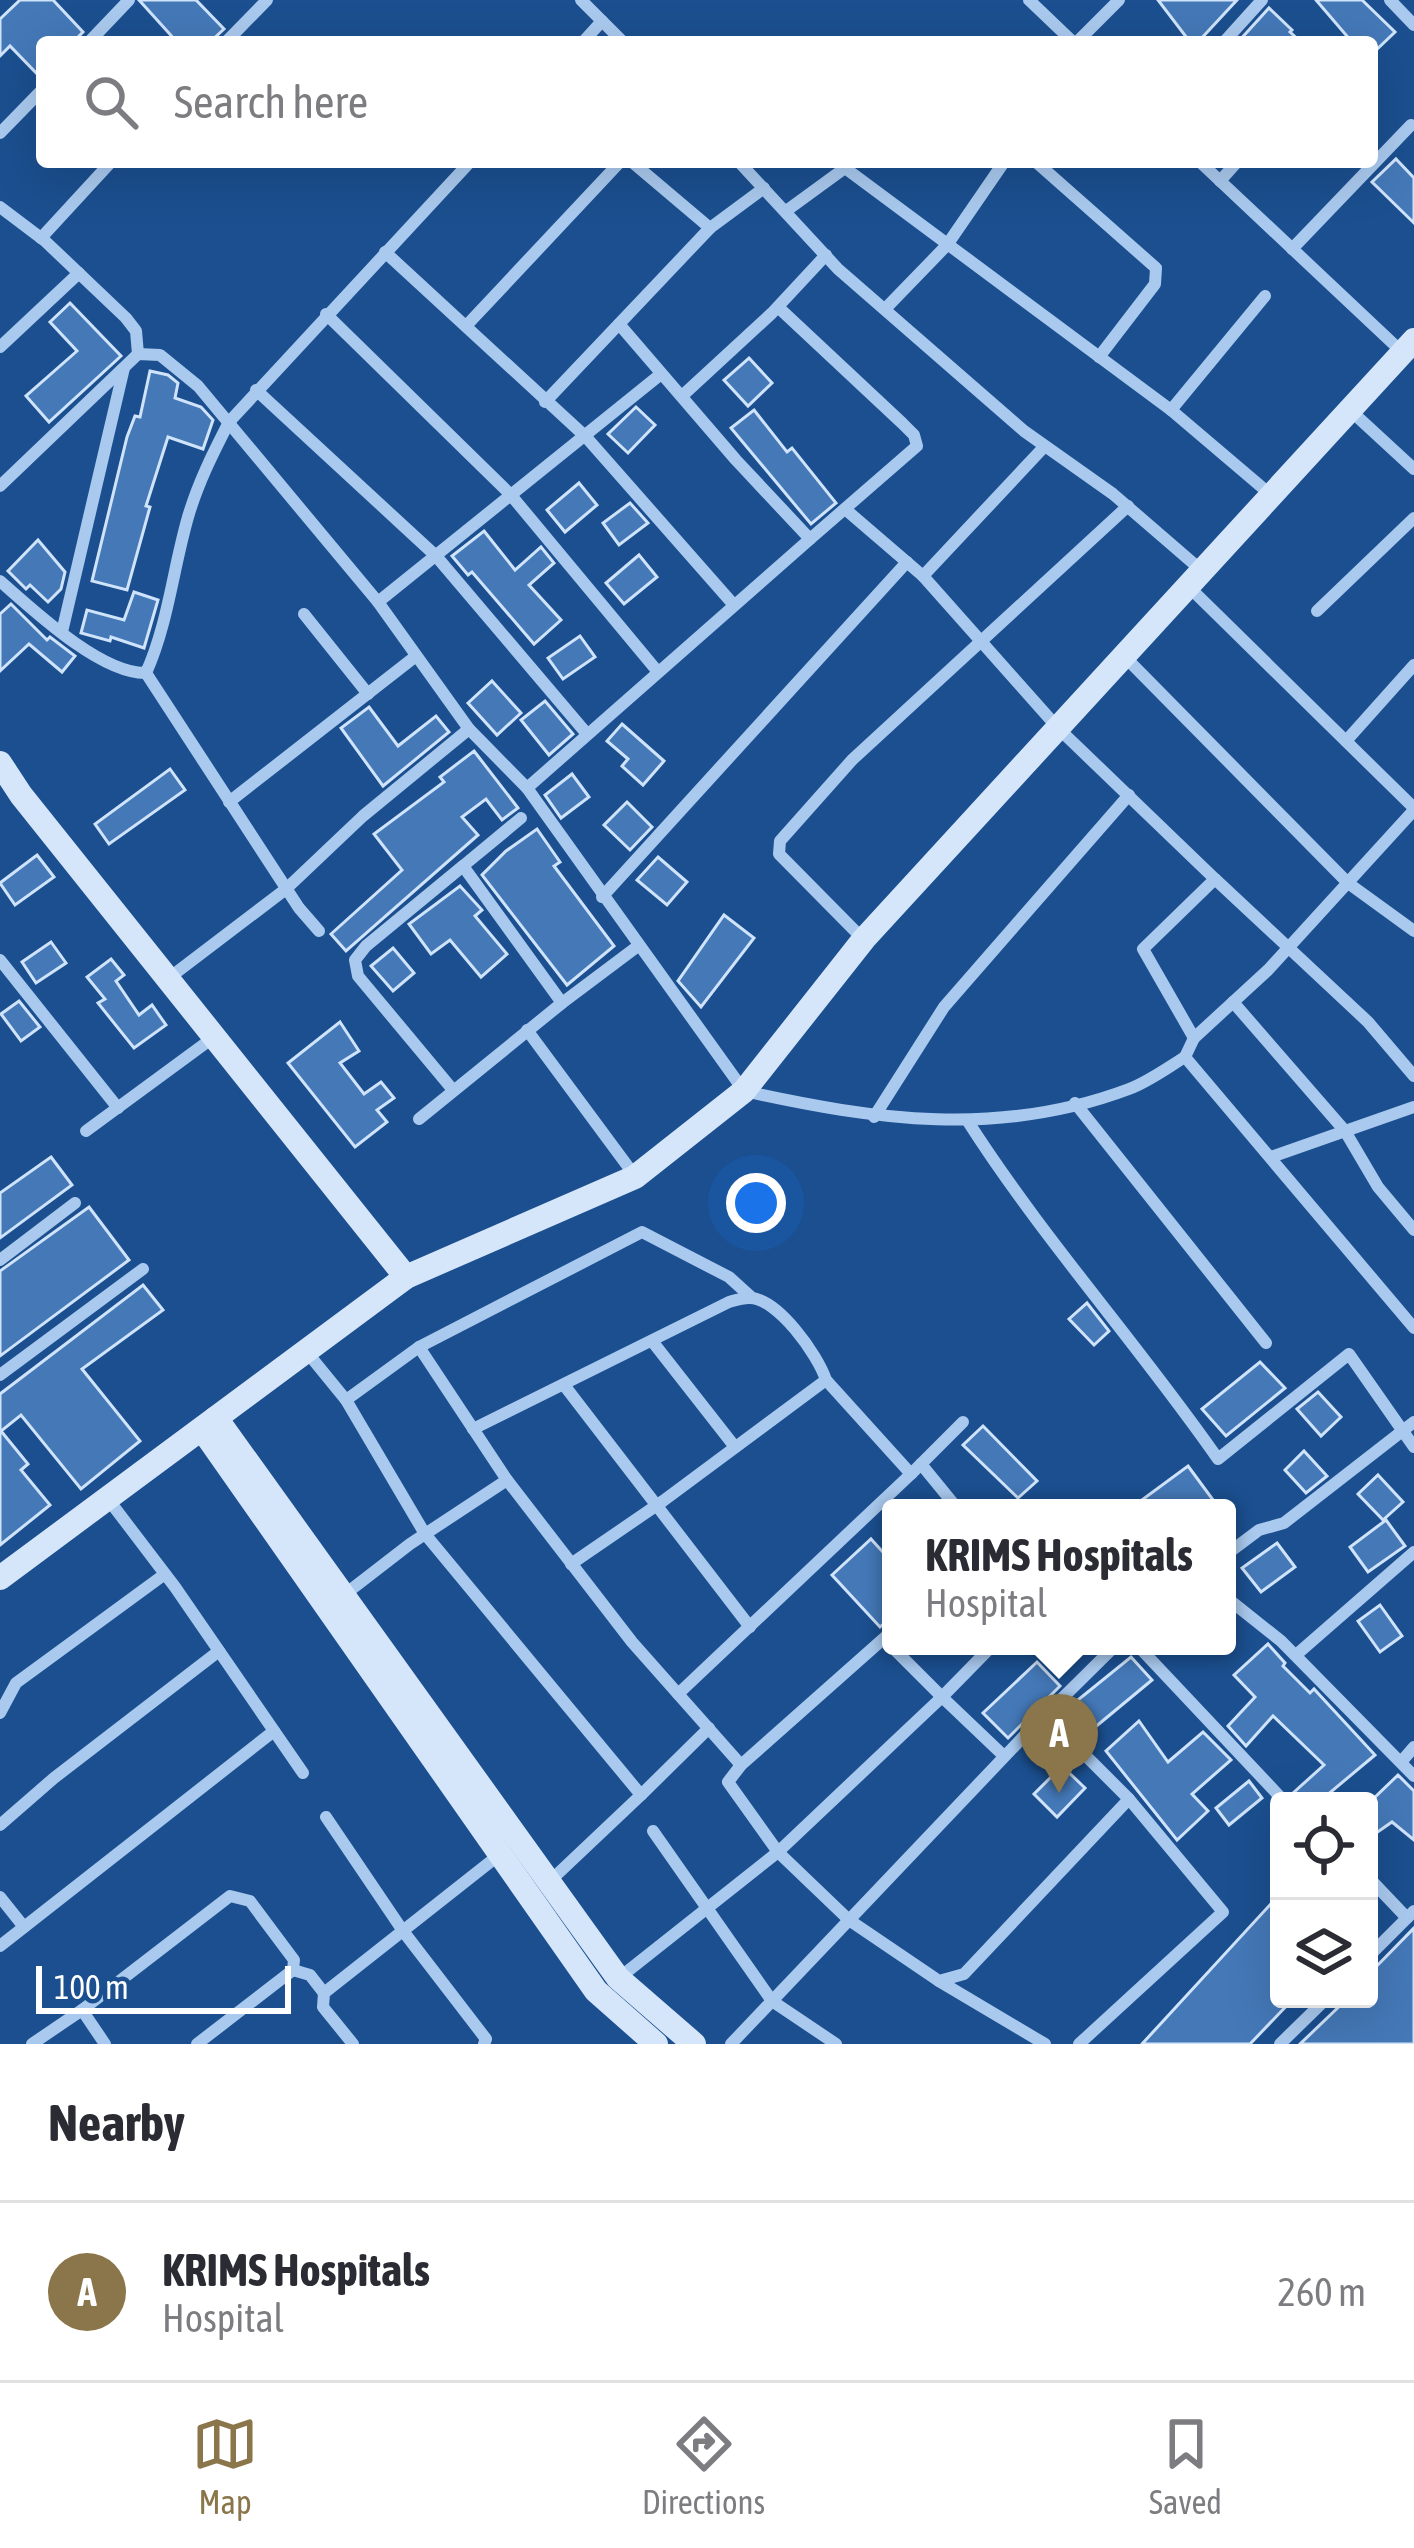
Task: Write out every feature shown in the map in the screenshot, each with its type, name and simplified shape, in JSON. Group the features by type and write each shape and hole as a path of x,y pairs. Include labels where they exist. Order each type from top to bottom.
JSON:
{"street":[{"path":"95,36 129,0"},
{"path":"232,36 267,0"},
{"path":"581,0 617,36"},
{"path":"1028,0 1068,36"},
{"path":"1081,36 1120,0"},
{"path":"1229,36 1262,0"},
{"path":"1390,0 1414,25"},
{"path":"588,36 602,21"},
{"path":"0,133 36,97"},
{"path":"0,107 13,119"},
{"path":"1378,159 1411,125"},
{"path":"41,238 105,168"},
{"path":"146,674 188,518 206,467 230,422 464,168"},
{"path":"466,326 614,168"},
{"path":"639,168 710,228"},
{"path":"0,486 138,355 160,355 176,365 230,422 378,602 470,729 527,788 744,1091 874,1117 998,1120 1130,1089 1185,1058 1194,1038 1348,883 1414,809 1128,506 1044,447 885,310 745,168"},
{"path":"786,211 844,168"},
{"path":"852,168 947,245 1171,410 1271,495"},
{"path":"885,310 947,245 1000,168"},
{"path":"1043,168 1156,268 1155,284 1099,357"},
{"path":"0,1578 406,1277 635,1177 744,1091 864,939 1408,346 1206,168"},
{"path":"1220,181 1232,168"},
{"path":"1292,248 1369,168"},
{"path":"545,402 710,228 764,188"},
{"path":"0,207 41,238 136,331 138,355"},
{"path":"386,252 586,437 733,604"},
{"path":"682,396 826,255"},
{"path":"0,347 79,273"},
{"path":"1171,410 1265,296"},
{"path":"527,788 913,452 914,435 778,307"},
{"path":"326,314 510,494 658,672"},
{"path":"620,324 810,539"},
{"path":"62,632 124,367"},
{"path":"378,602 661,374"},
{"path":"256,390 436,556 587,734"},
{"path":"1349,410 1414,469"},
{"path":"923,576 1044,447"},
{"path":"864,939 778,854 780,841 852,760 1128,506"},
{"path":"845,509 923,576 1058,728 1368,1022 1414,1076"},
{"path":"1316,611 1414,518"},
{"path":"602,897 907,562"},
{"path":"0,581 62,632 132,674 146,674"},
{"path":"304,614 368,694"},
{"path":"229,802 416,656"},
{"path":"1124,656 1348,883 1414,931"},
{"path":"1346,741 1414,664"},
{"path":"146,674 286,889 319,931"},
{"path":"168,979 286,889 363,816 470,729"},
{"path":"3,777 406,1277"},
{"path":"874,1117 944,1007 1129,795"},
{"path":"453,1090 358,976 356,960 366,946 521,818"},
{"path":"463,866 562,1003"},
{"path":"1194,1038 1143,949 1215,879"},
{"path":"418,1119 638,946"},
{"path":"0,960 118,1108"},
{"path":"1232,1001 1346,1131 1378,1186 1414,1230"},
{"path":"527,1030 635,1177"},
{"path":"86,1131 214,1037"},
{"path":"1185,1058 1414,1328"},
{"path":"1075,1103 1266,1343"},
{"path":"1271,1157 1414,1107"},
{"path":"967,1120 1218,1459 1349,1354 1408,1426 1414,1447"},
{"path":"0,1260 75,1203"},
{"path":"346,1400 419,1347 642,1232 729,1277 751,1297 770,1305 801,1337 826,1380 948,1499"},
{"path":"0,1375 143,1269"},
{"path":"473,1429 729,1302 751,1297"},
{"path":"652,1341 735,1447"},
{"path":"419,1347 507,1480 571,1564 741,1765"},
{"path":"306,1352 346,1400 425,1534 641,1795"},
{"path":"571,1564 826,1380"},
{"path":"564,1385 750,1627"},
{"path":"884,1499 963,1422"},
{"path":"209,1423 609,1986 656,2044"},
{"path":"1236,1547 1259,1530 1284,1523 1408,1426"},
{"path":"337,1601 507,1480"},
{"path":"107,1498 303,1773"},
{"path":"678,1694 882,1501"},
{"path":"1296,1655 1414,1552"},
{"path":"0,1713 16,1683 165,1574"},
{"path":"1236,1605 1296,1655 1414,1776"},
{"path":"882,1639 741,1765 728,1782 778,1852 849,1919 939,1981 1045,2044"},
{"path":"0,1825 219,1651"},
{"path":"905,1655 1004,1756"},
{"path":"609,1986 778,1852 983,1655"},
{"path":"731,2044 1106,1655"},
{"path":"1146,1655 1276,1792"},
{"path":"1045,1715 1129,1799 1223,1912 1079,2044"},
{"path":"549,1882 709,1729"},
{"path":"0,1946 274,1732"},
{"path":"1401,1762 1414,1747"},
{"path":"939,1981 964,1974 1129,1799"},
{"path":"326,1817 403,1931 486,2039 484,2044"},
{"path":"653,1832 772,2001 836,2044"},
{"path":"511,1847 549,1882 609,1986 694,2044"},
{"path":"324,1993 511,1847"},
{"path":"1378,1887 1410,1914 1378,1947"},
{"path":"32,2044 230,1896 250,1901 294,1960 293,1970 197,2044"},
{"path":"0,1897 24,1927"},
{"path":"293,1970 310,1975 324,1993 323,2007 352,2044"},
{"path":"1280,2044 1316,2008"},
{"path":"82,2010 105,2044"}],"building":[{"path":"20,0 53,0 83,32 79,36 36,36 36,73 10,46 0,56 0,19"},
{"path":"139,0 196,0 224,29 216,36 172,36"},
{"path":"1158,0 1237,0 1204,36 1185,36"},
{"path":"1316,0 1362,0 1395,32 1378,48 1378,36 1347,36"},
{"path":"1269,8 1294,36 1243,36"},
{"path":"1396,159 1414,178 1414,223 1372,182"},
{"path":"70,303 121,356 49,422 26,396 77,351 50,322"},
{"path":"749,358 772,383 748,406 724,380"},
{"path":"150,371 168,375 178,383 175,398 201,407 213,420 203,449 168,437 127,590 92,581 127,437 135,416 140,417"},
{"path":"636,407 655,425 628,453 608,434"},
{"path":"754,410 836,503 811,524 731,428"},
{"path":"579,483 597,505 565,532 547,510"},
{"path":"630,503 648,523 619,545 603,523"},
{"path":"484,531 515,570 541,547 554,563 529,585 561,620 534,644 472,572 468,575 452,556"},
{"path":"38,540 65,572 61,589 48,602 8,571"},
{"path":"639,555 657,577 624,604 606,583"},
{"path":"134,592 158,600 144,648 81,633 87,610 124,620"},
{"path":"11,604 47,640 50,637 75,656 62,672 29,644 0,671 0,614"},
{"path":"580,636 595,657 563,679 548,658"},
{"path":"492,681 521,713 497,735 468,703"},
{"path":"545,701 573,734 549,755 521,720"},
{"path":"369,707 398,746 436,716 449,732 383,786 341,728"},
{"path":"622,724 664,761 643,785 622,766 628,759 607,741"},
{"path":"474,751 518,808 502,820 486,799 462,817 478,835 346,951 331,934 402,870 374,834 444,782 440,777"},
{"path":"170,769 185,790 109,844 95,824"},
{"path":"572,774 589,797 561,818 545,795"},
{"path":"627,802 652,827 630,850 604,825"},
{"path":"537,829 560,862 554,866 614,946 567,985 482,875"},
{"path":"37,855 54,877 15,905 0,883"},
{"path":"658,857 687,882 667,905 637,880"},
{"path":"460,886 482,910 475,916 507,954 481,977 450,940 431,954 409,924"},
{"path":"724,915 754,938 701,1007 678,981"},
{"path":"51,942 66,963 36,983 22,962"},
{"path":"393,948 414,973 393,991 371,966"},
{"path":"111,959 124,975 116,981 139,1015 152,1005 166,1025 134,1048 98,1003 105,999 87,977"},
{"path":"19,1001 40,1027 21,1041 1,1014"},
{"path":"340,1022 359,1051 340,1063 364,1094 381,1082 394,1098 377,1110 387,1122 355,1147 288,1063"},
{"path":"51,1157 72,1185 0,1238 0,1193"},
{"path":"89,1207 129,1260 0,1356 0,1271"},
{"path":"143,1285 163,1310 82,1369 140,1441 81,1489 21,1415 1,1431 28,1464 21,1470 50,1505 0,1545 0,1394"},
{"path":"1087,1303 1109,1331 1094,1345 1069,1319"},
{"path":"1260,1362 1285,1388 1226,1436 1202,1409"},
{"path":"1318,1392 1341,1417 1321,1436 1297,1409"},
{"path":"983,1426 1037,1481 1018,1498 963,1445"},
{"path":"1304,1451 1327,1476 1306,1493 1285,1470"},
{"path":"1188,1466 1212,1499 1143,1499"},
{"path":"1378,1475 1403,1502 1383,1520 1358,1494"},
{"path":"1386,1520 1405,1546 1368,1572 1350,1547"},
{"path":"871,1539 882,1551 882,1625 880,1627 832,1575"},
{"path":"1277,1543 1295,1567 1261,1592 1242,1568"},
{"path":"1380,1605 1402,1636 1380,1652 1358,1621"},
{"path":"1268,1644 1283,1666 1310,1693 1314,1689 1375,1755 1331,1792 1294,1792 1324,1765 1273,1716 1246,1746 1228,1726 1255,1697 1234,1675"},
{"path":"1131,1657 1152,1680 1088,1733 1068,1708"},
{"path":"1037,1662 1060,1686 1008,1738 983,1713"},
{"path":"1139,1721 1168,1762 1203,1732 1231,1760 1192,1794 1208,1811 1177,1840 1106,1751"},
{"path":"1062,1766 1085,1788 1057,1817 1034,1794"},
{"path":"1398,1775 1414,1791 1414,1840 1392,1822 1378,1832 1378,1794"},
{"path":"1249,1781 1262,1798 1229,1825 1216,1808"},
{"path":"1270,1905 1270,2008 1284,2008 1250,2044 1142,2044"},
{"path":"1414,1928 1414,2044 1300,2044 1338,2008 1378,2008 1378,1965"}],"place":[{"name":"KRIMS Hospitals","path":"1059,1793"}]}
